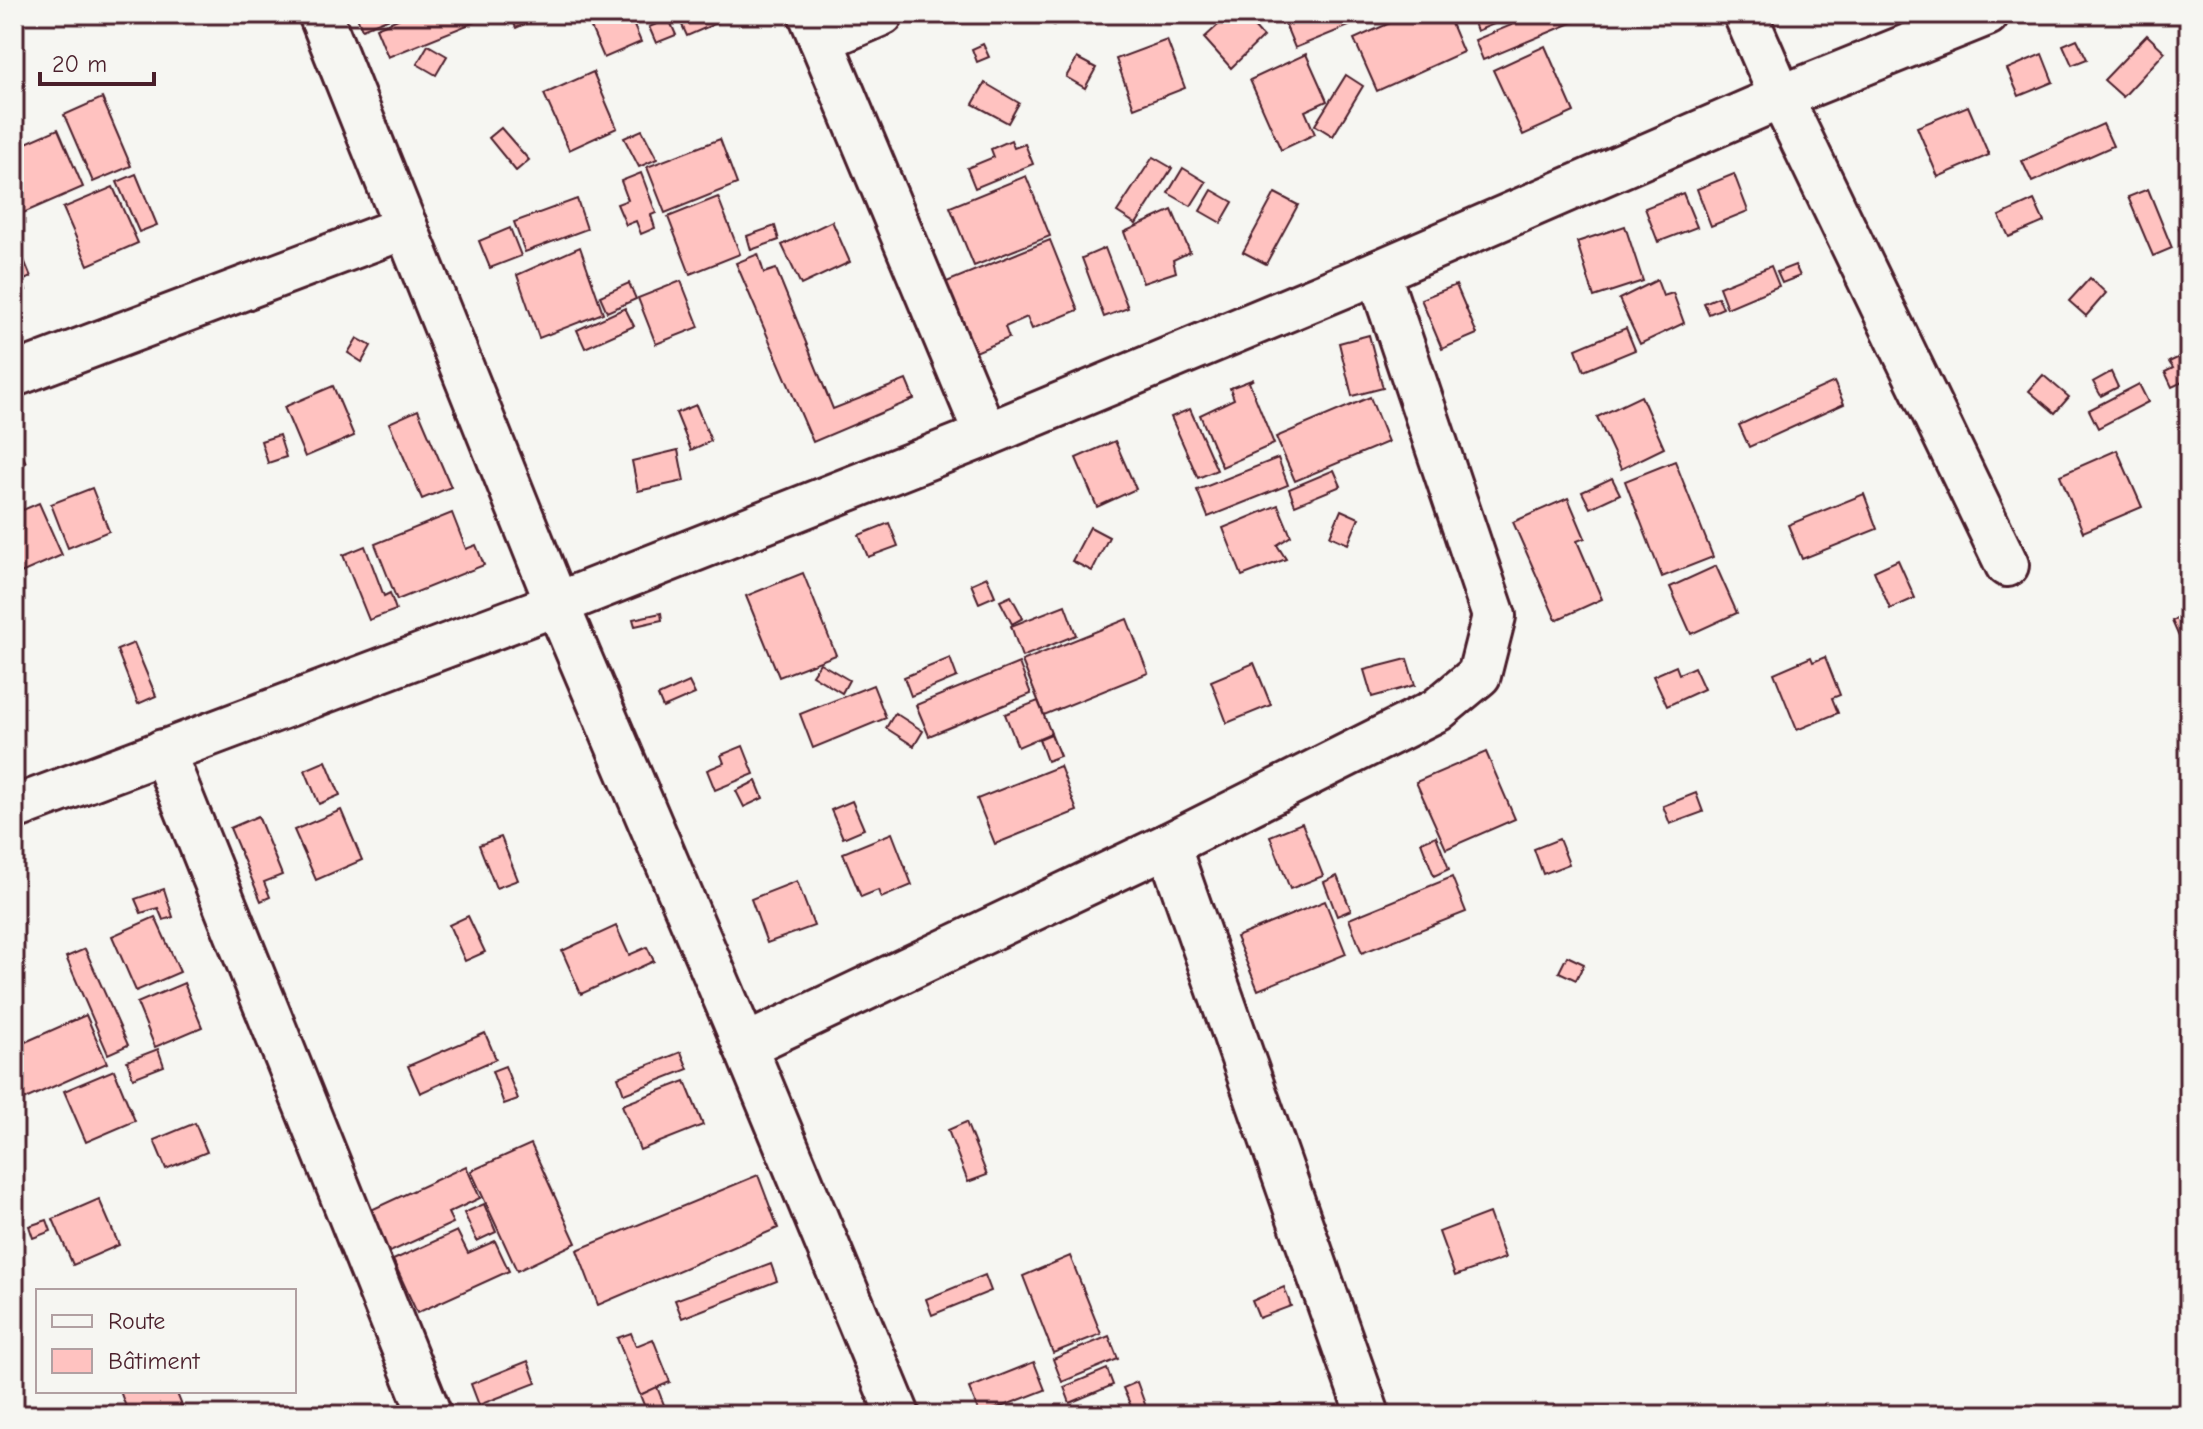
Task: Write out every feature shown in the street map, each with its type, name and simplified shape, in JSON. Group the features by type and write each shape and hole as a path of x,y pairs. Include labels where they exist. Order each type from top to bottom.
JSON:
{"street":[{"path":"320,14 557,604 898,1415"},
{"path":"882,14 815,27 986,435"},
{"path":"1745,14 1781,97 2007,565"},
{"path":"14,808 557,604 986,435 1378,272 1781,97 1987,14"},
{"path":"14,375 406,227"},
{"path":"745,1046 1168,845 1437,710 1479,675 1494,616 1378,272"},
{"path":"163,751 430,1415"},
{"path":"1168,845 1368,1415"}],"building":[{"path":"356,14 400,14 362,29"},
{"path":"410,14 484,14 485,18 388,57 376,28"},
{"path":"510,14 547,14 516,28"},
{"path":"610,14 629,14 641,42 604,58 589,23"},
{"path":"677,14 735,14 735,15 687,36"},
{"path":"1039,14 1062,14 1054,25"},
{"path":"1230,14 1242,14 1263,37 1231,68 1204,38"},
{"path":"1281,14 1344,14 1349,26 1295,48"},
{"path":"1351,14 1381,14 1355,25"},
{"path":"1410,14 1447,14 1463,52 1377,91 1354,39"},
{"path":"1471,14 1518,14 1477,31"},
{"path":"1538,14 1593,14 1483,60 1475,40"},
{"path":"669,19 676,35 656,43 649,27"},
{"path":"2147,35 2165,52 2123,97 2104,80"},
{"path":"2077,39 2087,59 2072,65 2063,45"},
{"path":"1167,40 1185,88 1134,108 1116,59"},
{"path":"983,44 989,57 977,62 972,49"},
{"path":"428,45 447,56 436,75 417,64"},
{"path":"1545,46 1574,112 1523,135 1493,70"},
{"path":"1306,54 1327,101 1305,111 1315,134 1281,150 1250,80"},
{"path":"2042,54 2053,82 2019,96 2007,69"},
{"path":"1077,58 1096,68 1085,88 1066,77"},
{"path":"593,72 617,128 569,150 544,94"},
{"path":"1346,75 1363,86 1333,136 1315,125"},
{"path":"985,83 1019,103 1008,123 973,104"},
{"path":"102,98 131,166 93,182 64,115"},
{"path":"1968,106 1989,155 1938,177 1917,127"},
{"path":"2103,124 2113,146 2032,182 2022,161"},
{"path":"501,128 529,160 516,171 489,138"},
{"path":"58,129 83,187 14,217 14,155 21,152 19,146"},
{"path":"642,130 657,159 639,167 624,138"},
{"path":"720,139 737,184 665,213 647,167"},
{"path":"1011,140 1014,148 1025,144 1033,164 975,188 967,168 994,157 991,149"},
{"path":"1153,157 1172,168 1136,224 1117,212"},
{"path":"1183,168 1206,182 1191,206 1168,193"},
{"path":"641,173 656,213 651,215 655,228 641,234 636,221 626,225 617,204 628,200 621,181"},
{"path":"136,174 157,225 139,232 117,182"},
{"path":"1734,174 1748,211 1711,226 1697,189"},
{"path":"1026,176 1050,236 974,266 950,207"},
{"path":"113,187 138,243 88,265 63,208"},
{"path":"2148,189 2172,248 2153,256 2128,197"},
{"path":"1212,190 1233,202 1221,223 1200,211"},
{"path":"1275,193 1298,205 1266,264 1243,252"},
{"path":"1683,193 1697,227 1658,242 1645,208"},
{"path":"718,197 740,254 690,274 668,217"},
{"path":"577,199 587,229 525,252 514,222"},
{"path":"2034,200 2044,222 2009,237 1999,216"},
{"path":"1172,210 1190,252 1173,260 1176,272 1143,283 1124,232"},
{"path":"832,221 850,262 801,285 782,245"},
{"path":"2189,224 2189,243 2187,244 2179,228"},
{"path":"775,226 779,240 751,250 747,236"},
{"path":"1625,226 1643,281 1594,297 1577,242"},
{"path":"510,228 521,256 490,268 479,241"},
{"path":"1050,240 1078,310 1032,329 1027,317 1005,327 1009,338 971,354 944,283"},
{"path":"580,247 603,313 539,338 517,275"},
{"path":"19,248 31,277 22,281 26,290 14,295 14,250"},
{"path":"1105,248 1128,308 1104,317 1082,258"},
{"path":"758,254 764,273 776,269 833,409 906,380 914,399 813,442 736,263"},
{"path":"1795,265 1800,276 1782,283 1777,272"},
{"path":"1771,266 1779,286 1727,308 1719,287"},
{"path":"2090,278 2106,293 2086,316 2069,301"},
{"path":"1657,280 1663,296 1673,293 1684,323 1640,344 1619,299"},
{"path":"681,281 699,327 656,344 638,298"},
{"path":"629,283 636,299 607,312 600,296"},
{"path":"1456,285 1477,334 1442,349 1421,299"},
{"path":"1718,297 1723,308 1709,314 1704,303"},
{"path":"625,308 634,326 585,348 577,330"},
{"path":"1626,328 1635,350 1584,371 1576,349"},
{"path":"1369,335 1383,388 1352,396 1339,343"},
{"path":"357,338 371,346 362,362 348,353"},
{"path":"2186,354 2189,379 2172,387 2165,372 2173,368 2169,362"},
{"path":"2111,372 2118,387 2101,396 2093,382"},
{"path":"2043,375 2069,397 2055,413 2029,391"},
{"path":"1254,379 1249,382 1274,444 1222,467 1200,415 1234,399 1230,388"},
{"path":"1834,382 1844,404 1749,447 1739,425"},
{"path":"2139,384 2148,402 2098,428 2089,410"},
{"path":"333,386 354,436 305,457 284,407"},
{"path":"1641,396 1664,448 1621,469 1597,417"},
{"path":"1370,397 1388,442 1295,481 1276,437"},
{"path":"696,405 711,441 691,450 676,413"},
{"path":"1190,409 1217,470 1198,478 1171,417"},
{"path":"418,410 451,487 422,499 389,423"},
{"path":"14,435 26,463 14,469"},
{"path":"279,435 286,457 268,463 261,441"},
{"path":"1115,441 1136,489 1097,507 1076,458"},
{"path":"678,450 684,481 638,491 632,461"},
{"path":"2117,450 2142,507 2083,532 2060,475"},
{"path":"1278,458 1288,485 1208,517 1197,490"},
{"path":"1675,461 1713,557 1662,577 1625,481"},
{"path":"1334,470 1341,486 1295,505 1289,489"},
{"path":"1612,478 1620,494 1590,508 1582,492"},
{"path":"92,488 109,531 68,548 51,504"},
{"path":"14,492 23,510 39,503 62,555 14,576"},
{"path":"1864,494 1877,529 1802,559 1788,525"},
{"path":"1568,498 1585,538 1577,541 1602,599 1556,620 1513,522"},
{"path":"1278,505 1291,536 1277,545 1286,559 1242,576 1223,528"},
{"path":"1341,510 1359,518 1348,544 1330,536"},
{"path":"452,513 466,549 476,545 484,565 397,600 375,544"},
{"path":"889,523 898,546 868,557 859,535"},
{"path":"1090,527 1109,537 1092,571 1072,561"},
{"path":"365,546 384,596 390,593 396,610 369,620 343,555"},
{"path":"1898,560 1915,598 1890,609 1874,571"},
{"path":"1716,566 1737,613 1691,634 1670,587"},
{"path":"803,573 836,655 779,677 746,596"},
{"path":"987,577 995,596 979,603 971,584"},
{"path":"1011,596 1023,618 1012,624 1000,601"},
{"path":"1065,605 1076,635 1022,657 1011,626"},
{"path":"661,613 662,620 635,626 633,619"},
{"path":"2189,613 2189,634 2180,639 2172,621"},
{"path":"1127,619 1148,673 1044,715 1022,661"},
{"path":"134,643 156,696 138,704 117,650"},
{"path":"1811,657 1813,662 1825,657 1840,695 1832,698 1838,713 1797,730 1774,673"},
{"path":"950,658 957,677 911,696 904,677"},
{"path":"1407,659 1415,685 1372,697 1364,670"},
{"path":"820,663 849,680 842,693 812,675"},
{"path":"1019,663 1031,694 929,736 916,705"},
{"path":"1254,663 1271,705 1227,723 1211,681"},
{"path":"1676,666 1679,674 1694,667 1704,689 1667,706 1653,676"},
{"path":"689,682 695,694 663,708 658,696"},
{"path":"873,685 886,718 813,748 800,714"},
{"path":"1038,701 1051,733 1018,747 1005,714"},
{"path":"895,713 923,731 914,746 886,728"},
{"path":"1051,734 1060,756 1047,761 1039,739"},
{"path":"743,746 754,774 715,790 707,770 724,763 721,755"},
{"path":"1486,752 1515,819 1446,849 1416,782"},
{"path":"326,761 340,795 319,804 305,770"},
{"path":"1060,766 1077,811 995,844 977,799"},
{"path":"756,781 763,798 744,807 736,791"},
{"path":"1696,793 1703,812 1670,824 1663,806"},
{"path":"852,801 864,829 843,838 831,810"},
{"path":"341,810 362,860 316,880 294,830"},
{"path":"258,816 282,875 264,882 270,897 261,901 230,828"},
{"path":"1302,823 1323,876 1290,889 1270,836"},
{"path":"892,833 912,885 881,898 878,890 861,897 843,853"},
{"path":"1436,836 1449,869 1434,876 1421,842"},
{"path":"501,837 518,880 496,888 479,845"},
{"path":"1559,839 1569,864 1543,874 1534,849"},
{"path":"1337,876 1351,910 1337,916 1324,882"},
{"path":"1452,877 1466,912 1362,953 1349,919"},
{"path":"797,881 814,926 767,943 751,899"},
{"path":"164,889 173,917 163,920 158,908 141,913 135,899"},
{"path":"1325,901 1346,954 1258,990 1236,937"},
{"path":"468,916 485,952 465,961 449,925"},
{"path":"155,917 180,972 136,991 112,936"},
{"path":"616,926 629,955 647,947 654,961 581,994 562,951"},
{"path":"85,949 128,1045 108,1054 66,957"},
{"path":"1567,956 1584,964 1576,980 1559,972"},
{"path":"184,983 202,1027 155,1047 137,1003"},
{"path":"86,1015 107,1063 14,1104 14,1047"},
{"path":"485,1033 496,1059 420,1093 408,1066"},
{"path":"158,1049 164,1066 133,1078 127,1061"},
{"path":"681,1052 688,1069 624,1094 618,1077"},
{"path":"505,1066 518,1099 504,1104 492,1071"},
{"path":"114,1070 135,1121 86,1142 64,1091"},
{"path":"685,1081 703,1125 640,1150 622,1105"},
{"path":"966,1122 987,1175 968,1182 948,1130"},
{"path":"195,1123 207,1152 166,1169 154,1140"},
{"path":"531,1144 576,1243 517,1271 471,1171"},
{"path":"466,1166 480,1198 448,1213 453,1223 388,1253 369,1211"},
{"path":"758,1175 778,1228 598,1305 577,1250"},
{"path":"99,1199 119,1245 73,1265 53,1219"},
{"path":"484,1204 496,1232 477,1241 464,1213"},
{"path":"1489,1213 1505,1258 1455,1276 1439,1232"},
{"path":"47,1220 51,1231 33,1238 29,1226"},
{"path":"457,1231 468,1253 495,1241 509,1271 417,1313 393,1260"},
{"path":"1070,1256 1101,1334 1053,1353 1023,1276"},
{"path":"771,1264 777,1281 682,1318 675,1300"},
{"path":"985,1275 991,1291 932,1315 926,1299"},
{"path":"1284,1287 1291,1306 1259,1318 1252,1301"},
{"path":"631,1333 636,1346 653,1339 670,1382 640,1395 617,1338"},
{"path":"1109,1336 1118,1359 1062,1382 1053,1359"},
{"path":"528,1361 536,1383 479,1405 471,1384"},
{"path":"1034,1362 1045,1390 980,1415 969,1388"},
{"path":"1107,1369 1113,1385 1070,1403 1064,1387"},
{"path":"1137,1382 1146,1407 1133,1411 1123,1388"},
{"path":"657,1387 668,1415 648,1415 640,1395"},
{"path":"121,1393 177,1393 182,1406 158,1415 129,1415"},
{"path":"1281,1403 1285,1414 1249,1415"},
{"path":"1181,1406 1184,1415 1156,1415"}]}
